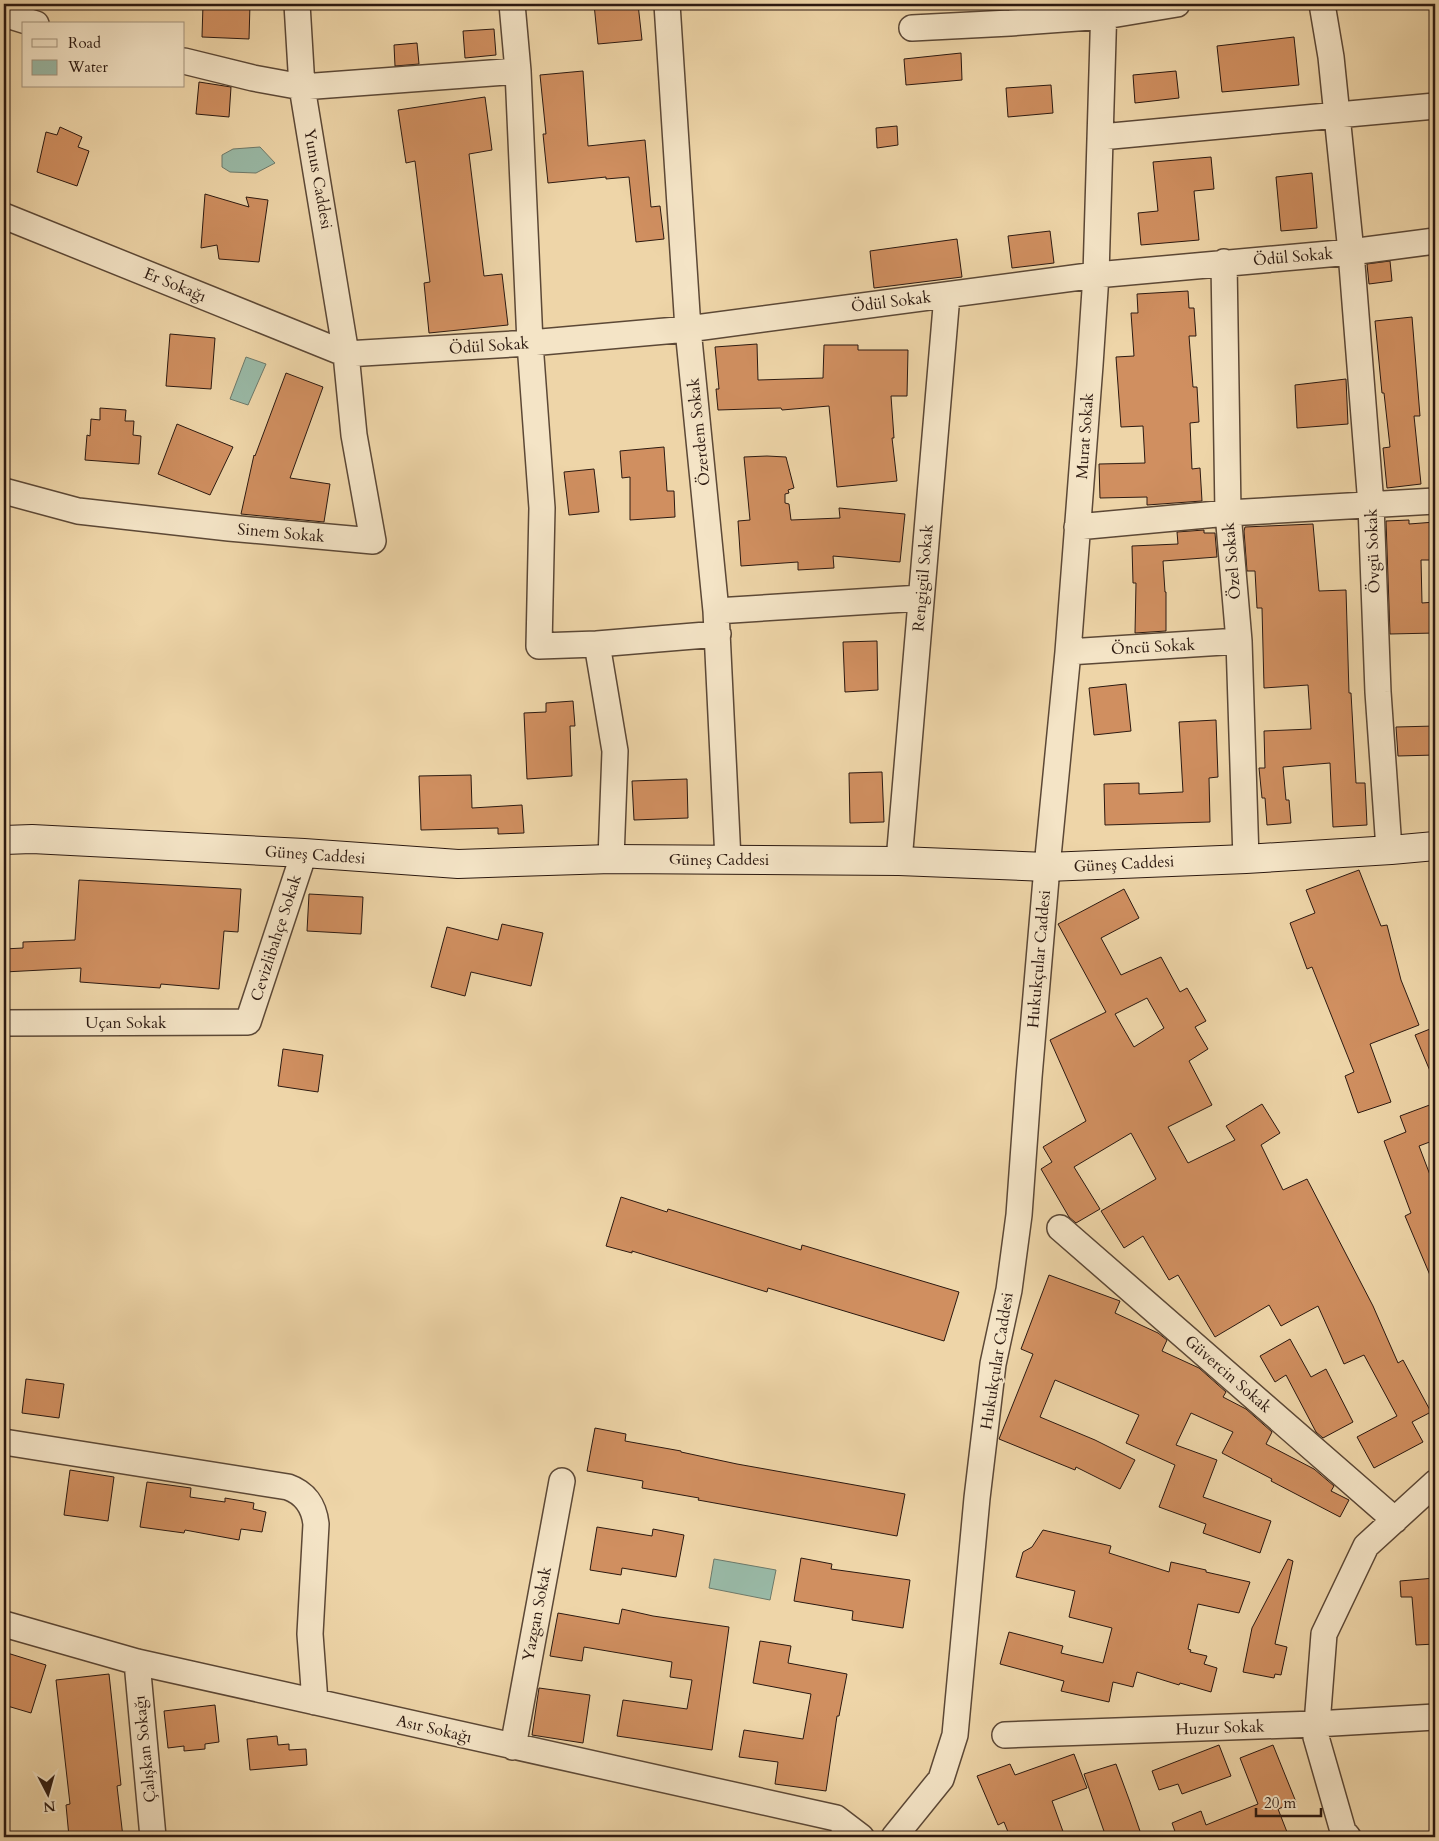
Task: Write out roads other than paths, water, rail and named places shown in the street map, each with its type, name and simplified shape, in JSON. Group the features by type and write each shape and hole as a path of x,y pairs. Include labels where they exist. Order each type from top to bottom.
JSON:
{"main road":[{"name":"Güneş Caddesi","path":"4,840 32,839 304,853 458,864 611,859 899,861 1047,867 1246,859 1435,846"}],"street":[{"name":"Yunus Caddesi","path":"297,4 302,86 346,354"},
{"path":"512,4 518,71 530,343 542,508 539,646 597,644 717,623 921,598"},
{"name":"Özerdem Sokak","path":"667,4 688,329 717,623 728,860"},
{"path":"912,28 1010,23 1104,10 1177,4"},
{"name":"Övgü Sokak","path":"1322,4 1331,57 1351,252 1371,505 1378,692 1389,849 1391,850"},
{"name":"Murat Sokak","path":"1047,867 1068,652 1096,275 1104,10"},
{"path":"4,14 30,22"},
{"path":"185,61 253,78 302,86 518,71"},
{"path":"1101,137 1435,106"},
{"name":"Er Sokağı","path":"4,216 346,354"},
{"name":"Ödül Sokak","path":"346,354 530,343 688,329 1096,275 1351,252 1435,241"},
{"name":"Özel Sokak","path":"1224,262 1228,513 1239,642 1246,859"},
{"name":"Rengigül Sokak","path":"899,861 947,295"},
{"name":"Sinem Sokak","path":"4,490 78,511 229,528 373,541 354,435 346,354"},
{"path":"1078,527 1228,513 1435,502"},
{"name":"Öncü Sokak","path":"1068,652 1239,642"},
{"path":"597,644 615,751 611,859"},
{"name":"Cevizlibahçe Sokak","path":"248,1022 304,853"},
{"name":"Hukukçular Caddesi","path":"894,1837 941,1779 954,1735 977,1498 992,1373 1009,1290 1019,1215 1047,867"},
{"name":"Uçan Sokak","path":"4,1023 248,1022"},
{"name":"Güvercin Sokak","path":"1060,1228 1395,1520"},
{"path":"4,1442 288,1488 295,1490 306,1498 315,1514 316,1524 310,1634 315,1702"},
{"name":"Yazgan Sokak","path":"513,1746 562,1481"},
{"path":"1348,1837 1344,1830 1316,1737 1324,1634 1366,1546 1435,1483"},
{"name":"Asır Sokağı","path":"4,1624 137,1662 836,1818 861,1837"},
{"name":"Çalışkan Sokağı","path":"137,1662 154,1837"},
{"name":"Huzur Sokak","path":"1005,1735 1316,1724 1435,1717"}],"water":[{"path":"260,147 275,163 256,173 230,172 222,167 222,155 233,149"},
{"path":"246,357 266,364 248,405 230,399"},
{"path":"714,1559 776,1570 770,1600 709,1588"}]}
